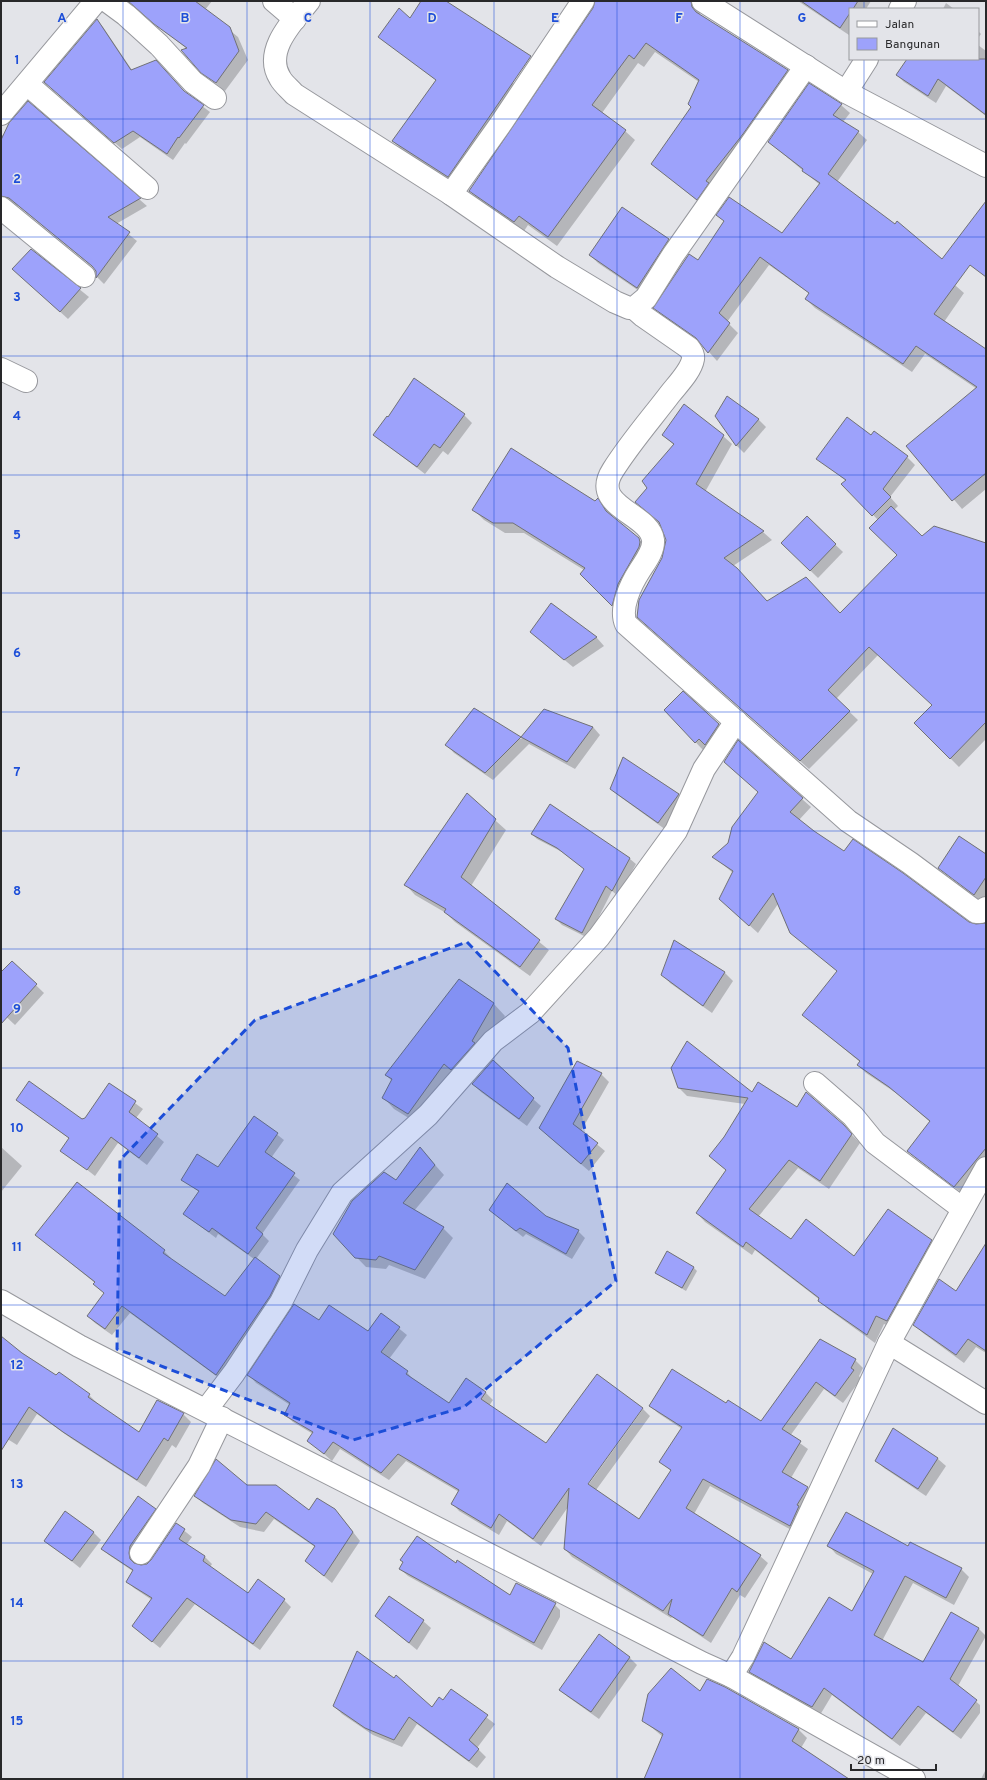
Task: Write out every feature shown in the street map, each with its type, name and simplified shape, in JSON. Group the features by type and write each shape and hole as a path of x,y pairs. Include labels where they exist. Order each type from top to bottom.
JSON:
{"street":[{"path":"1,114 96,1"},
{"path":"107,1 126,15 159,44 193,82 215,98"},
{"path":"274,1 295,19"},
{"path":"309,1 282,38 274,57 279,77 294,94 451,194 557,267 620,305 634,308 692,352 693,359 680,382 619,461 608,481 607,488 610,496 652,534 653,541 649,555 638,573 627,599 623,618 630,629 848,821 910,863 976,912 980,912 986,908"},
{"path":"451,194 502,122 583,1"},
{"path":"703,1 846,92 986,166"},
{"path":"846,92 866,60"},
{"path":"634,308 651,290 673,254 806,66"},
{"path":"27,84 147,188"},
{"path":"1,208 84,276"},
{"path":"1,369 26,382"},
{"path":"141,1553 199,1466 214,1414 234,1373 280,1302 307,1250 342,1194 428,1115 493,1041 530,1013 599,937 676,831 704,769 736,721"},
{"path":"815,1084 854,1116 875,1143 963,1209"},
{"path":"731,1676 743,1657 889,1343 963,1209 983,1181"},
{"path":"1,1301 79,1346 702,1663 731,1676 914,1779"},
{"path":"889,1343 986,1403"}],"highlighted area":[{"path":"467,942 568,1048 616,1281 464,1407 353,1440 117,1349 120,1160 255,1020"}],"building":[{"path":"128,1 195,1 230,27 239,51 216,83 201,73 181,50 187,48 154,24"},
{"path":"421,1 446,1 531,56 448,177 392,141 436,80 378,37 399,8 410,18"},
{"path":"595,1 691,1 692,7 696,12 788,70 743,134 706,181 709,183 697,200 651,164 691,107 688,104 699,80 646,43 634,59 629,55 592,105 626,130 548,237 519,216 514,222 469,191 593,8"},
{"path":"801,1 858,1 854,8 849,8 849,14 840,28"},
{"path":"97,19 131,70 156,60 184,91 204,105 179,138 178,137 167,154 133,131 114,143 44,82"},
{"path":"986,59 986,115 938,79 928,96 896,75 906,60"},
{"path":"809,83 842,104 833,115 859,131 828,174 895,224 897,221 942,259 986,201 986,277 970,265 934,314 986,349 986,473 952,501 906,446 977,387 916,346 903,364 805,299 809,293 760,257 719,313 730,323 708,353 696,338 653,308 689,254 698,260 724,221 716,215 729,197 782,233 820,183 802,171 803,169 768,142"},
{"path":"28,101 141,198 108,217 130,232 96,278 96,271 92,266 9,198 1,196 1,140 9,123"},
{"path":"622,207 669,239 637,288 589,255"},
{"path":"31,249 81,288 60,312 12,269"},
{"path":"414,378 465,414 440,448 434,444 417,467 373,435 387,416 388,417"},
{"path":"727,396 759,419 736,446 715,416"},
{"path":"684,404 724,435 696,484 764,531 724,558 737,568 767,601 806,577 840,613 897,555 869,528 891,506 922,536 934,526 986,543 986,722 950,759 914,723 932,705 869,647 828,690 850,711 800,761 637,617 639,600 662,558 666,540 659,522 635,502 647,488 642,481 674,444 662,435"},
{"path":"847,417 871,435 874,431 908,456 883,489 891,497 872,516 841,484 846,480 816,459"},
{"path":"511,448 595,501 598,498 606,511 639,538 639,547 618,584 612,606 580,574 585,568 513,523 493,523 472,510"},
{"path":"807,516 836,544 810,571 781,543"},
{"path":"551,603 597,637 564,660 530,632"},
{"path":"683,691 719,724 705,745 699,739 695,743 664,710"},
{"path":"474,708 521,737 485,773 445,745"},
{"path":"544,709 593,727 567,762 521,737"},
{"path":"738,740 803,798 790,812 814,831 844,851 853,839 903,873 969,922 976,924 986,923 986,1148 954,1187 907,1151 930,1121 889,1087 857,1065 860,1061 802,1015 837,971 790,933 773,893 749,926 719,899 733,871 712,857 728,843 732,827 758,792 724,762"},
{"path":"623,757 679,794 658,823 610,789"},
{"path":"467,793 496,819 461,877 540,940 520,967 444,912 446,909 404,885"},
{"path":"550,804 630,858 612,891 606,886 582,933 555,919 584,869 557,848 531,834"},
{"path":"959,836 986,854 986,877 974,895 938,868"},
{"path":"674,940 725,972 703,1006 661,975"},
{"path":"12,961 37,984 1,1024 1,972"},
{"path":"459,979 494,1003 472,1041 475,1043 451,1070 444,1064 408,1114 382,1098 392,1079 385,1075"},
{"path":"687,1041 752,1092 758,1082 797,1107 806,1092 844,1125 852,1134 820,1181 789,1160 749,1209 791,1239 806,1219 854,1256 888,1209 932,1240 887,1321 876,1316 867,1335 818,1301 819,1298 746,1242 743,1247 696,1213 726,1170 709,1156 724,1137 748,1098 678,1088 671,1068"},
{"path":"493,1060 534,1098 519,1119 472,1084"},
{"path":"577,1061 602,1073 573,1124 598,1143 581,1164 539,1128"},
{"path":"29,1081 82,1119 85,1118 109,1083 136,1101 129,1112 158,1134 139,1158 111,1137 87,1170 60,1151 69,1138 16,1100"},
{"path":"254,1116 278,1133 265,1152 295,1173 256,1228 263,1234 248,1254 212,1228 209,1232 183,1214 199,1191 181,1180 197,1154 218,1167"},
{"path":"420,1147 435,1165 403,1203 444,1227 415,1270 379,1256 376,1260 355,1258 333,1234 352,1201 384,1172 396,1180"},
{"path":"77,1182 165,1250 163,1253 225,1296 255,1257 280,1276 270,1296 216,1375 122,1306 105,1329 87,1316 104,1293 93,1284 95,1282 35,1235"},
{"path":"507,1183 546,1216 579,1230 566,1254 520,1228 516,1231 489,1210"},
{"path":"986,1243 986,1351 968,1339 956,1355 913,1325 939,1279 956,1291"},
{"path":"667,1251 694,1267 682,1288 655,1273"},
{"path":"294,1304 319,1320 329,1305 368,1331 381,1313 400,1327 381,1352 408,1371 406,1374 449,1403 466,1378 486,1392 481,1399 546,1443 597,1374 643,1408 588,1484 639,1519 671,1470 659,1462 682,1427 649,1406 672,1369 726,1403 728,1400 761,1421 820,1339 856,1359 851,1368 854,1370 835,1396 816,1382 782,1429 801,1441 782,1472 808,1487 797,1505 799,1506 790,1526 703,1479 686,1508 761,1555 737,1592 732,1588 703,1636 668,1614 672,1599 663,1611 564,1549 569,1488 533,1539 499,1514 491,1528 451,1504 459,1490 398,1454 381,1473 333,1442 324,1454 307,1441 313,1432 284,1415 290,1403 247,1375"},
{"path":"1,1336 22,1353 56,1375 59,1372 90,1394 88,1397 139,1432 157,1400 184,1413 168,1441 164,1438 137,1480 63,1432 29,1407 1,1451"},
{"path":"893,1428 938,1458 918,1489 875,1461"},
{"path":"216,1459 247,1485 276,1485 309,1510 317,1498 335,1509 353,1532 324,1576 305,1561 315,1546 266,1512 256,1524 231,1520 194,1496"},
{"path":"138,1496 156,1509 130,1546 130,1559 134,1563 141,1565 147,1564 176,1523 185,1529 179,1539 205,1556 203,1561 248,1593 258,1579 285,1599 253,1644 187,1598 152,1642 132,1626 152,1598 126,1582 133,1570 101,1549"},
{"path":"65,1511 94,1532 72,1561 44,1541"},
{"path":"846,1512 908,1546 910,1542 962,1568 946,1598 905,1576 874,1635 923,1662 951,1612 979,1628 950,1679 977,1700 953,1732 918,1706 892,1739 824,1688 812,1707 749,1672 764,1642 791,1659 829,1597 852,1611 874,1571 827,1546"},
{"path":"417,1536 456,1563 457,1560 510,1595 516,1583 556,1603 534,1643 399,1569 403,1562 400,1560"},
{"path":"389,1596 424,1620 409,1643 375,1616"},
{"path":"599,1634 630,1657 591,1712 559,1690"},
{"path":"357,1651 394,1678 396,1675 432,1707 439,1697 443,1700 451,1689 488,1715 469,1740 479,1749 469,1761 409,1717 394,1740 365,1728 333,1706"},
{"path":"671,1668 700,1691 707,1679 725,1687 799,1729 792,1741 849,1779 644,1779 663,1734 642,1721 648,1694"}]}
